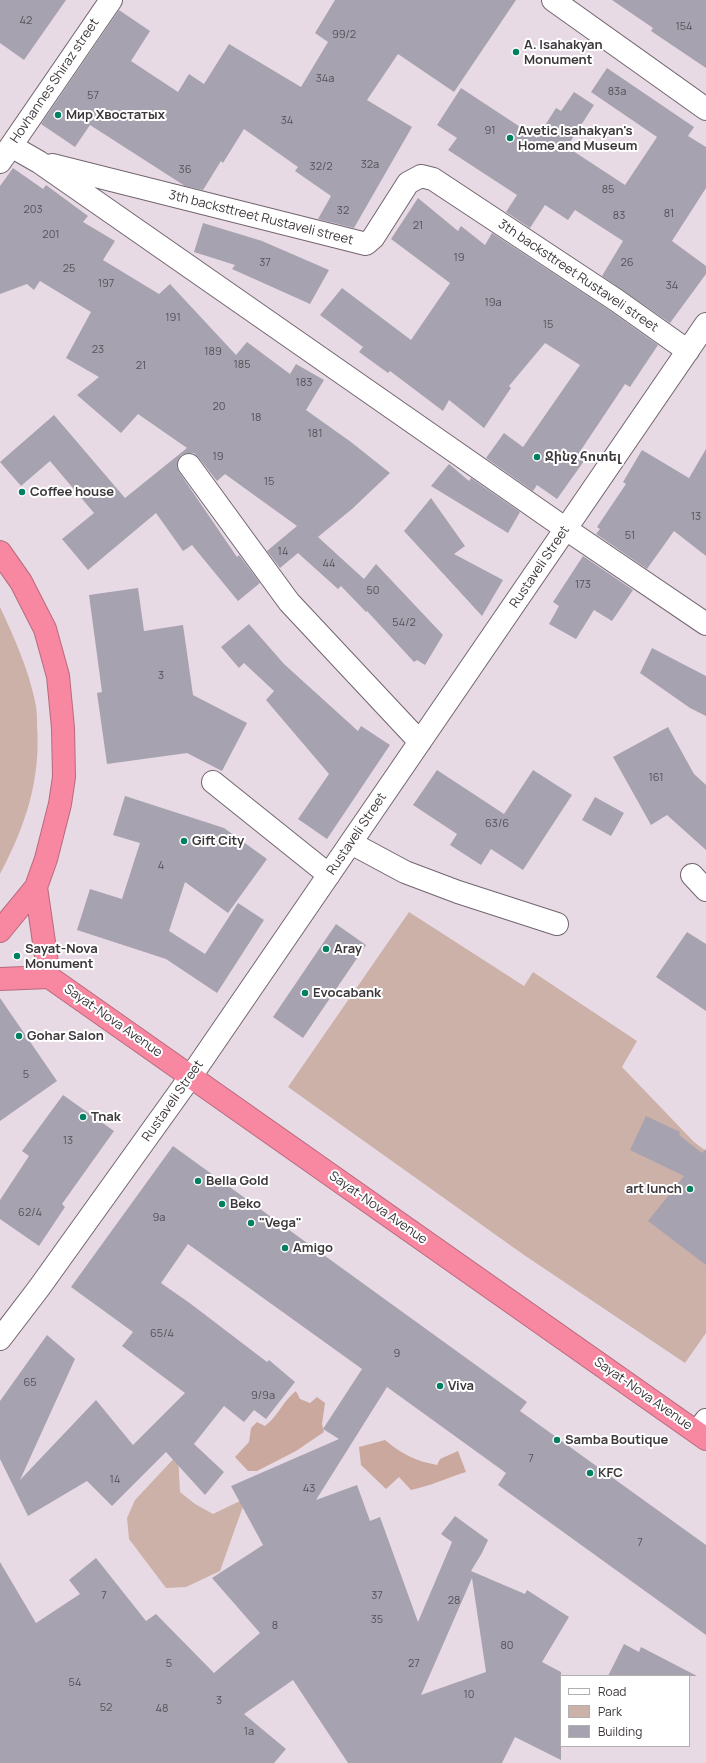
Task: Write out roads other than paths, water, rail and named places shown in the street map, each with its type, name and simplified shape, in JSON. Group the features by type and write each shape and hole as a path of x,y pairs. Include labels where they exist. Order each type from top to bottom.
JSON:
{"highway":[{"path":"0,552 22,582 45,629 58,676 63,728 64,777 59,811 46,859 36,887 0,931"},
{"path":"0,979 49,977 36,887"},
{"name":"Sayat-Nova Avenue","path":"49,977 703,1430"}],"street":[{"name":"Hovhannes Shiraz street","path":"6,154 111,0"},
{"path":"553,0 706,109"},
{"path":"6,154 39,162 566,529 706,624"},
{"name":"3th backsttreet Rustaveli street","path":"39,162 366,244 373,238 408,183 421,176 433,179 616,300 688,350"},
{"name":"Rustaveli Street","path":"0,1339 39,1288 191,1076 706,324"},
{"path":"189,465 289,602 420,742"},
{"path":"213,782 329,875"},
{"path":"351,843 405,872 458,892 557,924"}],"place":[{"name":"A. Isahakyan Monument","path":"516,52"},
{"name":"Мир Хвостатых","path":"58,115"},
{"name":"Avetic Isahakyan's Home and Museum","path":"510,138"},
{"name":"Ջինջ հոտել","path":"537,457"},
{"name":"Coffee house","path":"22,492"},
{"name":"Gift City","path":"184,841"},
{"name":"Aray","path":"326,949"},
{"name":"Sayat-Nova Monument","path":"17,956"},
{"name":"Evocabank","path":"305,993"},
{"name":"Gohar Salon","path":"19,1036"},
{"name":"Tnak","path":"83,1117"},
{"name":"Bella Gold","path":"198,1181"},
{"name":"art lunch","path":"690,1189"},
{"name":"Beko","path":"222,1204"},
{"name":"\"Vega\"","path":"251,1223"},
{"name":"Amigo","path":"285,1248"},
{"name":"Viva","path":"440,1386"},
{"name":"Samba Boutique","path":"557,1440"},
{"name":"KFC","path":"590,1473"}]}
